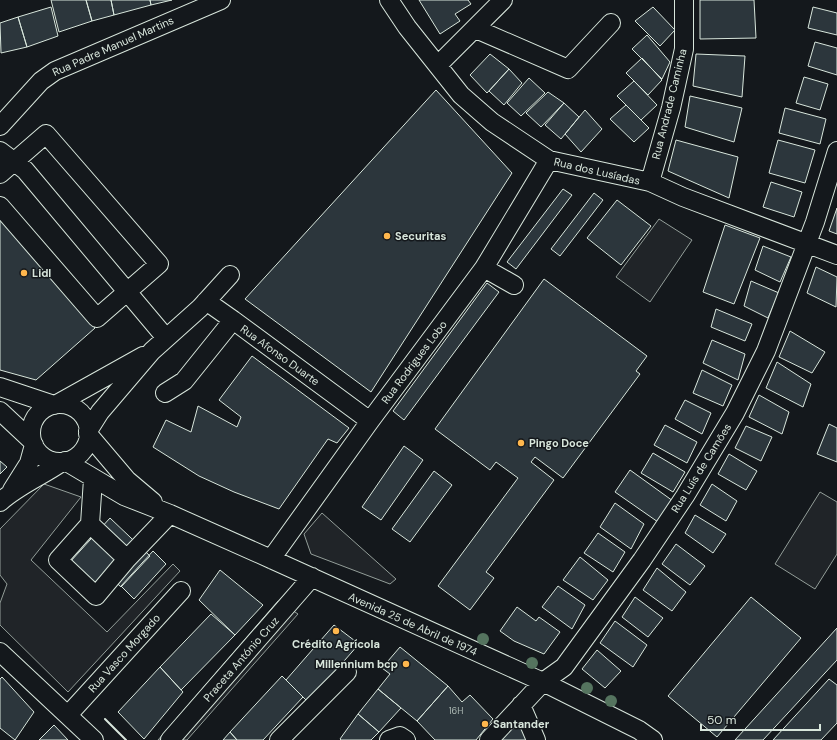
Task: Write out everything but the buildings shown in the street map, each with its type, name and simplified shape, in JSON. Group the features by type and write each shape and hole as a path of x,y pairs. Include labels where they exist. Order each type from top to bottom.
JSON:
{"street":[{"name":"Rua Padre Manuel Martins","path":"2,121 42,81 55,71 221,0"},
{"name":"Rua dos Lusíadas","path":"389,0 408,27 461,94 492,122 549,160 650,182 683,197 806,242 837,255"},
{"path":"438,65 476,29 503,0"},
{"name":"Rua Andrade Caminha","path":"650,182 671,108 684,49 684,0"},
{"path":"476,29 568,69 611,23"},
{"path":"0,174 7,156 46,134 159,264 97,318 0,206"},
{"name":"Rua Luís de Camões","path":"489,740 543,682 564,667 642,560 685,496 735,413 766,351 806,242 815,222 837,151"},
{"path":"7,156 25,170 166,338"},
{"name":"Rua Rodrigues Lobo","path":"271,559 370,421 484,268 549,160"},
{"path":"484,268 514,285"},
{"path":"6,496 64,462 79,455 87,442 88,433 100,412 152,351 206,301 230,275"},
{"path":"206,301 233,320"},
{"name":"Rua Afonso Duarte","path":"165,393 184,381 233,320 370,421"},
{"path":"6,496 29,463 33,443 31,433 35,418 47,407 56,405 152,351"},
{"name":"Avenida 25 de Abril de 1974","path":"0,387 56,405 65,405 79,411 87,424 88,433 127,480 170,514"},
{"name":"Avenida 25 de Abril de 1974","path":"0,411 33,443 42,456 55,462 64,462 124,496 170,514 312,577 543,682 638,730 653,740"},
{"path":"93,479 90,524 58,560 96,596 127,558 170,514"},
{"path":"90,524 127,558"},
{"name":"Praceta António Cruz","path":"170,740 312,577"},
{"name":"Rua Vasco Morgado","path":"68,715 180,592"},
{"path":"0,652 94,740"},
{"path":"279,740 347,672"},
{"path":"521,705 536,740"},
{"path":"389,740 400,736 406,740"}],"shaded area":[{"path":"659,219 692,240 650,302 616,277"},
{"path":"44,484 81,497 31,560 107,632 173,564 180,571 68,692 0,625 0,603 7,584 0,575 0,529"},
{"path":"820,492 837,502 837,554 815,589 775,564"},
{"path":"322,513 396,579 390,584 311,554 304,534"},
{"path":"278,601 298,614 187,740 158,740"}],"wall":[{"path":"105,719 126,740"}],"place":[{"name":"Securitas","path":"387,236"},
{"name":"Lidl","path":"24,273"},
{"name":"Pingo Doce","path":"521,443"},
{"name":"Crédito Agrícola","path":"336,631"},
{"name":"Millennium bcp","path":"406,664"},
{"name":"Santander","path":"485,724"}]}
